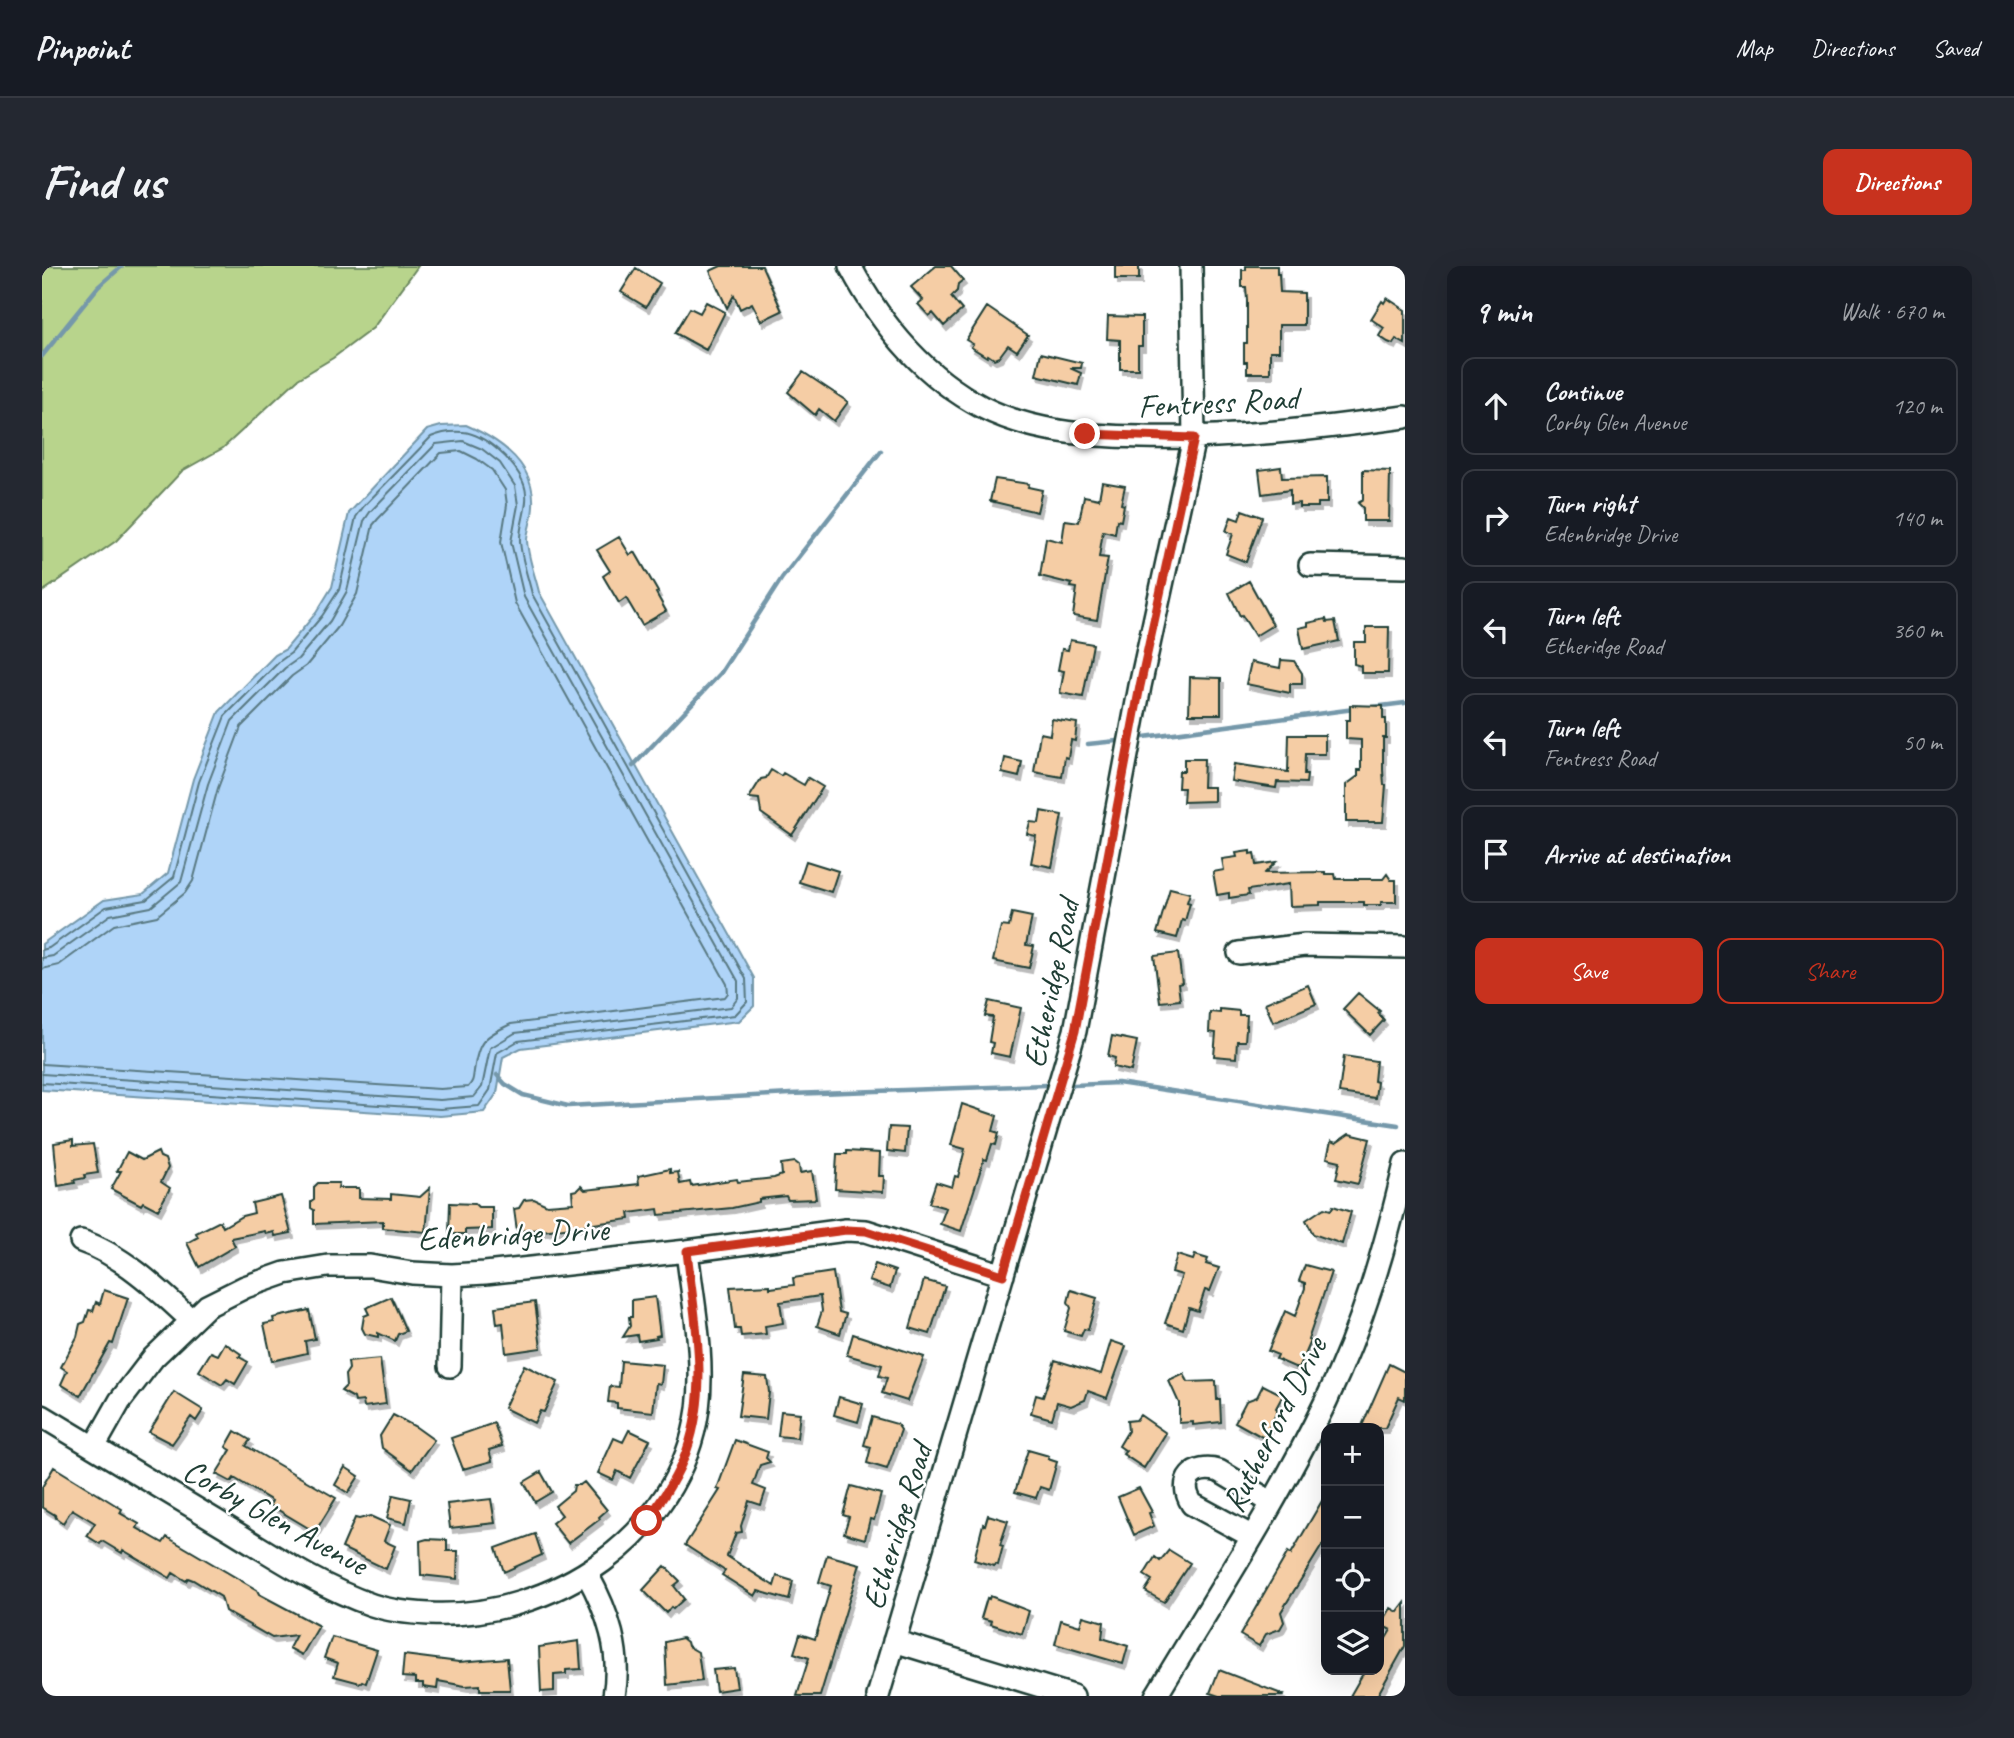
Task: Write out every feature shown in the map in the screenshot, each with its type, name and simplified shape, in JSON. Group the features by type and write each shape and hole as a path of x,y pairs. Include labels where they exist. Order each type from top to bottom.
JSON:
{"street":[{"name":"Fentress Road","path":"850,266 883,321 936,377 983,408 1015,421 1049,430 1119,437 1194,438 1245,436 1405,417"},
{"name":"Etheridge Road","path":"878,1696 1075,1031 1140,686 1194,438 1191,266"},
{"path":"1310,565 1405,567"},
{"path":"1239,953 1305,945 1405,947"},
{"name":"Rutherford Drive","path":"1156,1696 1271,1502 1327,1400 1366,1304 1396,1240 1405,1164"},
{"name":"Edenbridge Drive","path":"94,1447 128,1390 153,1358 207,1306 244,1287 296,1272 328,1266 370,1266 412,1273 452,1275 687,1251 846,1230 866,1231 1003,1275"},
{"path":"81,1241 97,1247 139,1275 191,1320"},
{"name":"Corby Glen Avenue","path":"42,1416 308,1577 373,1606 408,1613 444,1615 480,1612 515,1604 549,1593 586,1574 620,1550 647,1521 670,1487 687,1450 697,1411 701,1370 687,1251"},
{"path":"450,1366 452,1275"},
{"path":"1251,1536 1192,1504 1187,1496 1186,1485 1189,1477 1199,1469 1219,1471 1271,1502"},
{"path":"586,1574 611,1625 616,1658 614,1696"},
{"path":"894,1641 1073,1696"}],"green space":[{"path":"42,266 418,266 373,328 333,358 298,379 223,448 182,471 116,541 42,592"}],"water":[{"path":"466,425 503,446 522,466 529,478 533,506 527,545 539,592 754,978 754,1006 739,1021 521,1048 503,1057 497,1093 484,1112 440,1116 42,1090 42,944 104,900 143,894 168,873 193,779 219,712 275,655 286,649 316,613 332,587 349,513 427,430 441,426"}],"building":[{"path":"721,266 762,266 782,311 761,321 752,303 740,309 734,295 727,308 710,271"},
{"path":"936,266 951,266 963,280 951,297 962,310 944,326 933,313 929,316 918,304 923,300 911,287"},
{"path":"1115,266 1139,266 1139,279 1115,279"},
{"path":"1246,266 1277,266 1280,292 1304,293 1304,325 1279,325 1279,351 1270,351 1270,373 1247,373 1247,362 1244,362 1247,300 1246,287 1242,287 1242,270 1246,270"},
{"path":"636,268 660,283 646,307 621,292"},
{"path":"1387,298 1405,310 1405,344 1396,339 1393,344 1379,336 1384,328 1371,319 1382,301 1384,303"},
{"path":"706,302 725,312 706,350 675,333 690,308 700,313"},
{"path":"987,307 1028,335 1017,351 1008,345 999,357 994,359 971,347 973,344 966,340"},
{"path":"1108,316 1142,317 1142,346 1138,346 1138,369 1120,369 1120,340 1107,339"},
{"path":"1041,353 1082,363 1081,368 1070,368 1081,373 1078,385 1036,375"},
{"path":"803,372 848,402 834,421 819,409 815,415 788,392"},
{"path":"1281,467 1282,478 1327,477 1327,503 1318,503 1318,507 1290,504 1290,490 1262,494 1259,470"},
{"path":"1363,470 1390,471 1389,521 1363,521 1363,508 1358,503 1363,500"},
{"path":"995,479 1029,484 1028,487 1042,490 1037,512 990,501"},
{"path":"1102,482 1125,486 1121,521 1117,520 1115,534 1103,531 1099,557 1108,558 1097,620 1073,616 1077,588 1071,587 1072,584 1040,576 1046,538 1062,542 1065,520 1079,522 1084,496 1099,499"},
{"path":"1242,510 1262,517 1246,562 1226,554 1233,534 1226,531 1231,517 1239,520"},
{"path":"619,537 630,555 635,552 666,611 642,625 626,598 619,603 603,576 610,571 597,550"},
{"path":"1249,581 1273,625 1255,636 1242,615 1240,616 1229,593"},
{"path":"1326,619 1327,622 1335,621 1339,641 1303,649 1299,628"},
{"path":"1366,627 1389,627 1388,673 1361,673 1361,666 1354,664 1354,642 1366,642"},
{"path":"1070,640 1093,644 1083,697 1060,693 1064,671 1058,670 1062,649 1068,650"},
{"path":"1281,660 1294,661 1302,673 1302,684 1290,684 1290,693 1246,684 1251,662 1280,668"},
{"path":"1190,677 1221,678 1221,714 1189,714"},
{"path":"1350,705 1383,706 1383,719 1386,719 1383,770 1386,785 1383,822 1346,822 1346,785 1358,776 1358,770 1361,770 1361,740 1346,739 1346,720 1350,720"},
{"path":"1052,719 1077,723 1075,741 1071,740 1062,777 1034,772 1040,733 1050,735"},
{"path":"1289,735 1325,735 1325,754 1305,754 1306,783 1277,782 1276,788 1231,781 1234,764 1288,772"},
{"path":"1005,758 1022,762 1019,777 1002,773"},
{"path":"1184,759 1204,759 1203,787 1214,787 1214,801 1183,802 1184,788 1178,788 1179,771 1184,771"},
{"path":"771,770 781,776 783,773 804,785 808,778 823,787 792,835 761,813 759,799 749,798 761,779 766,778"},
{"path":"1041,811 1062,815 1052,867 1031,863 1036,836 1027,834 1030,822 1039,823"},
{"path":"1250,851 1250,854 1254,853 1256,865 1276,862 1265,873 1325,872 1335,874 1336,879 1383,879 1387,874 1391,880 1396,880 1396,902 1364,905 1364,902 1320,902 1320,905 1290,906 1289,884 1248,890 1249,895 1229,898 1229,893 1217,895 1213,872 1224,870 1222,859 1237,857 1236,853"},
{"path":"806,861 838,871 831,892 799,882"},
{"path":"1170,888 1190,893 1185,921 1182,920 1177,938 1157,933"},
{"path":"1012,913 1032,917 1026,945 1034,946 1029,968 993,961 1001,926 1009,927"},
{"path":"1178,953 1182,983 1178,984 1180,1000 1160,1002 1154,956"},
{"path":"1308,985 1316,1004 1273,1022 1265,1003"},
{"path":"1358,993 1380,1011 1378,1013 1384,1020 1370,1035 1343,1009"},
{"path":"989,1001 1021,1008 1010,1057 991,1053 993,1043 989,1042 993,1017 985,1016"},
{"path":"1220,1009 1239,1011 1239,1015 1247,1015 1245,1041 1237,1041 1236,1058 1214,1056 1216,1033 1209,1032 1210,1012 1220,1013"},
{"path":"1112,1036 1137,1041 1131,1071 1113,1067 1115,1058 1108,1056"},
{"path":"1344,1056 1376,1061 1375,1098 1339,1093"},
{"path":"962,1104 997,1116 993,1131 999,1133 996,1145 992,1144 987,1160 984,1159 961,1231 940,1224 946,1208 929,1203 936,1182 952,1187 955,1176 958,1177 965,1149 951,1145"},
{"path":"889,1127 907,1128 905,1153 887,1151"},
{"path":"1349,1134 1370,1139 1358,1184 1336,1179 1340,1161 1327,1158 1331,1141 1336,1143"},
{"path":"73,1140 73,1146 93,1144 98,1173 84,1175 85,1178 74,1180 75,1183 58,1186 54,1143"},
{"path":"847,1151 880,1153 879,1176 884,1176 883,1192 835,1189 837,1154 847,1154"},
{"path":"127,1152 142,1160 158,1152 160,1157 165,1159 168,1168 161,1182 170,1188 158,1210 143,1202 141,1205 111,1189"},
{"path":"795,1162 799,1165 800,1173 812,1171 816,1199 788,1200 786,1196 759,1199 759,1202 732,1208 659,1215 658,1209 629,1213 630,1219 542,1231 517,1231 514,1209 519,1208 524,1200 534,1199 547,1205 573,1203 572,1191 581,1186 585,1190 639,1184 638,1176 670,1169 670,1173 678,1172 680,1184 690,1182 691,1186 737,1179 738,1182 774,1178 782,1175 781,1164"},
{"path":"318,1183 339,1183 338,1188 359,1188 359,1198 391,1199 391,1194 420,1197 430,1188 426,1232 383,1228 383,1221 314,1224 311,1202 314,1200 314,1187"},
{"path":"281,1196 291,1233 275,1236 274,1232 266,1234 265,1231 231,1238 235,1246 199,1267 187,1243 198,1237 196,1233 220,1221 223,1227 242,1216 254,1213 252,1203"},
{"path":"450,1203 492,1207 492,1229 465,1230 465,1234 449,1234"},
{"path":"1333,1206 1351,1212 1342,1244 1313,1234 1306,1220 1324,1208 1331,1210"},
{"path":"1177,1255 1193,1260 1195,1255 1208,1259 1206,1264 1219,1268 1210,1291 1205,1290 1198,1311 1189,1308 1183,1329 1165,1323 1182,1275 1172,1272"},
{"path":"875,1264 895,1271 890,1288 869,1281"},
{"path":"1305,1265 1331,1272 1308,1340 1311,1341 1299,1369 1276,1359 1278,1355 1268,1351 1285,1311 1295,1316 1305,1288 1305,1283 1299,1281"},
{"path":"833,1272 839,1312 846,1314 840,1334 817,1326 822,1311 820,1296 780,1302 783,1323 765,1326 766,1334 741,1336 740,1329 735,1329 730,1287 770,1285 770,1288 794,1285 793,1278"},
{"path":"924,1280 945,1286 930,1334 910,1328"},
{"path":"104,1290 128,1298 113,1344 110,1343 80,1396 61,1384 67,1371 61,1367 77,1337 80,1324 85,1322 89,1310 93,1311 96,1302 100,1304"},
{"path":"1071,1290 1097,1298 1088,1330 1084,1329 1081,1336 1064,1331 1071,1308 1068,1302"},
{"path":"391,1297 406,1331 398,1334 395,1341 378,1333 378,1337 365,1334 362,1328 364,1316 369,1314 366,1308"},
{"path":"655,1297 660,1335 656,1336 657,1338 638,1341 637,1335 623,1337 630,1326 632,1300"},
{"path":"535,1302 541,1348 506,1353 503,1323 497,1324 495,1307"},
{"path":"309,1310 315,1339 305,1341 307,1353 272,1361 264,1324 274,1322 273,1318"},
{"path":"853,1334 924,1357 907,1401 882,1393 887,1378 879,1376 882,1365 847,1355"},
{"path":"1111,1341 1126,1346 1107,1398 1088,1391 1085,1400 1071,1406 1057,1402 1052,1419 1031,1413 1036,1395 1043,1397 1055,1360 1101,1374"},
{"path":"225,1343 248,1362 235,1384 227,1379 222,1385 199,1371 211,1352 218,1355"},
{"path":"380,1359 386,1404 364,1407 363,1401 355,1402 354,1398 341,1391 346,1386 348,1362"},
{"path":"621,1361 663,1365 661,1384 656,1383 653,1412 617,1408 617,1403 608,1402 610,1386 619,1387"},
{"path":"1389,1364 1405,1372 1405,1400 1399,1397 1385,1428 1384,1423 1363,1423"},
{"path":"524,1365 558,1382 544,1412 540,1411 534,1423 504,1408"},
{"path":"1184,1374 1188,1382 1216,1381 1221,1422 1193,1425 1193,1422 1179,1423 1179,1403 1169,1381"},
{"path":"744,1375 767,1377 769,1392 766,1419 738,1416"},
{"path":"1263,1385 1283,1395 1264,1438 1235,1422 1246,1401 1257,1397"},
{"path":"174,1392 203,1410 196,1421 191,1417 172,1444 149,1432"},
{"path":"839,1397 863,1404 858,1422 834,1415"},
{"path":"781,1411 800,1413 797,1438 778,1436"},
{"path":"393,1415 434,1440 412,1470 382,1448 380,1436"},
{"path":"1140,1415 1166,1433 1144,1468 1123,1454 1126,1451 1119,1446 1128,1431 1127,1421 1136,1420"},
{"path":"872,1417 897,1424 901,1430 887,1469 867,1463 871,1447 864,1445"},
{"path":"494,1423 502,1446 489,1450 492,1461 463,1469 451,1438"},
{"path":"629,1430 650,1440 630,1478 617,1471 613,1480 598,1473 614,1438 623,1442"},
{"path":"235,1431 250,1440 246,1446 336,1498 315,1532 270,1505 272,1501 234,1478 231,1482 216,1474 231,1450 226,1447"},
{"path":"735,1440 768,1452 766,1458 770,1462 760,1465 753,1485 766,1490 761,1505 749,1501 741,1526 742,1532 736,1533 727,1556 774,1586 777,1576 793,1581 789,1600 758,1591 755,1596 722,1575 725,1571 685,1545 720,1490 717,1489"},
{"path":"1028,1450 1049,1456 1048,1459 1057,1462 1049,1490 1040,1487 1036,1498 1015,1492"},
{"path":"54,1467 122,1509 120,1513 139,1524 137,1528 163,1543 167,1537 257,1590 259,1594 319,1626 302,1655 289,1648 296,1635 272,1638 225,1611 221,1597 193,1580 188,1578 186,1581 173,1573 170,1578 123,1550 122,1553 87,1536 95,1523 72,1509 63,1523 56,1518 42,1507 42,1487"},
{"path":"345,1467 359,1476 348,1493 335,1485"},
{"path":"541,1472 552,1492 535,1502 524,1482"},
{"path":"584,1482 607,1510 600,1519 568,1543 552,1523 562,1515 555,1506 573,1491 574,1485"},
{"path":"851,1486 881,1494 874,1520 870,1519 865,1539 844,1533 849,1517 843,1515"},
{"path":"1139,1488 1152,1512 1149,1513 1154,1526 1134,1535 1118,1497"},
{"path":"393,1495 411,1499 406,1523 387,1518"},
{"path":"491,1499 495,1523 450,1528 447,1504"},
{"path":"1321,1503 1321,1547 1281,1612 1284,1622 1280,1629 1266,1634 1259,1646 1240,1635 1288,1552 1291,1554"},
{"path":"988,1515 1008,1521 1000,1545 1003,1546 998,1565 994,1566 974,1560 983,1524 985,1525"},
{"path":"370,1516 390,1525 384,1541 395,1546 386,1569 342,1548 355,1518"},
{"path":"535,1534 542,1555 504,1572 496,1548"},
{"path":"447,1540 447,1551 458,1551 457,1579 421,1575 420,1541"},
{"path":"1169,1550 1190,1563 1164,1602 1145,1591 1152,1580 1144,1575 1155,1557 1160,1561"},
{"path":"827,1555 860,1564 820,1696 797,1696 809,1658 794,1653 800,1634 815,1639 831,1586 819,1582"},
{"path":"665,1566 680,1581 674,1586 684,1599 666,1613 643,1590"},
{"path":"990,1596 1029,1611 1022,1634 981,1618"},
{"path":"1405,1603 1405,1646 1377,1696 1350,1696 1362,1675 1384,1675 1384,1642 1391,1630 1384,1626 1384,1620 1391,1608 1398,1612"},
{"path":"1083,1616 1104,1622 1102,1638 1128,1646 1123,1664 1055,1644 1061,1620 1080,1626"},
{"path":"332,1637 377,1650 366,1683 334,1676 338,1663 324,1658"},
{"path":"682,1638 698,1652 702,1681 667,1685 665,1642"},
{"path":"579,1641 581,1669 566,1670 566,1674 554,1675 554,1691 541,1692 539,1647"},
{"path":"404,1655 459,1662 507,1658 510,1690 480,1690 480,1685 465,1686 438,1681 437,1689 423,1687 423,1683 416,1683 416,1678 402,1677"},
{"path":"734,1668 737,1688 716,1691 713,1670"},
{"path":"1219,1670 1284,1695 1219,1696 1210,1693"}],"waterway":[{"path":"42,356 98,287 122,266"},
{"path":"633,766 720,674 782,578 881,451"},
{"path":"1373,707 1405,703"},
{"path":"1144,737 1354,709"},
{"path":"1088,744 1117,741"},
{"path":"497,1075 505,1084 523,1095 568,1106 790,1094 1047,1085"},
{"path":"1074,1085 1118,1083 1398,1125"}],"route":[{"path":"647,1521 670,1487 687,1450 697,1411 701,1370 687,1251 846,1230 866,1231 1003,1275 1075,1031 1140,686 1194,438 1085,434"}]}
